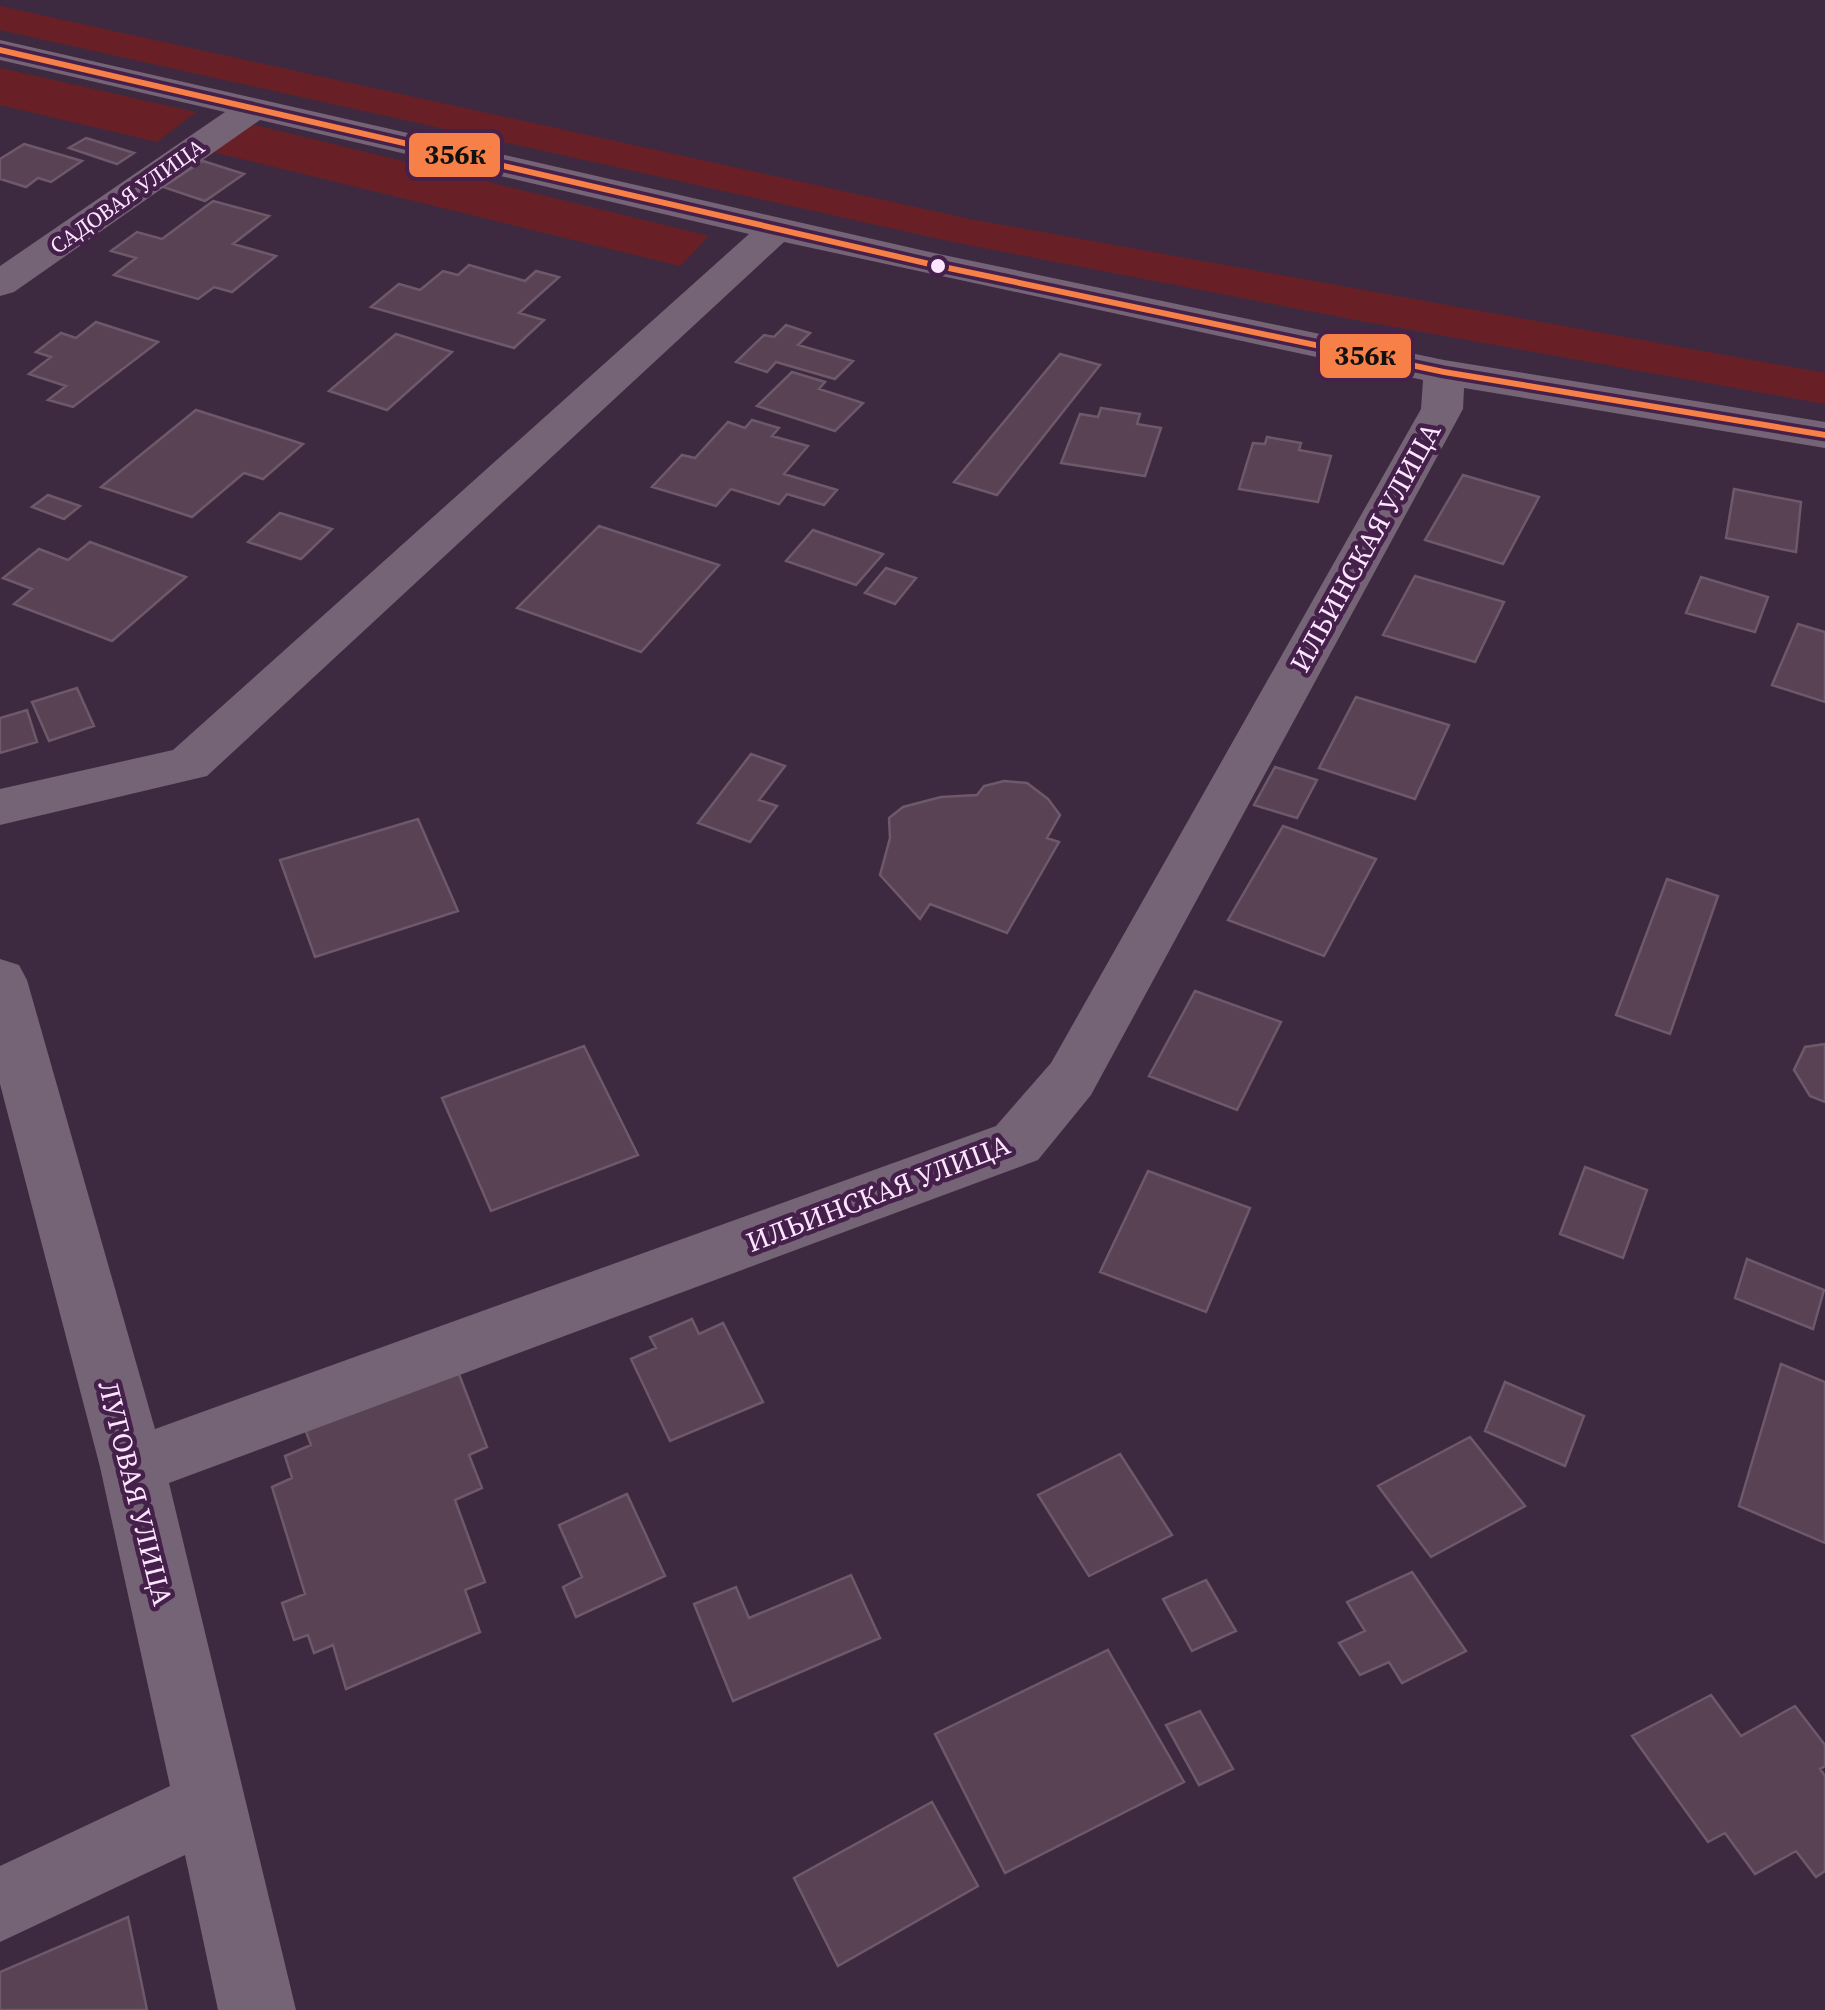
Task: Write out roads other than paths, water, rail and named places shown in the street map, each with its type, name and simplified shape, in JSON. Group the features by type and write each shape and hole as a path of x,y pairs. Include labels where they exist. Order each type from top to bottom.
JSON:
{"street":[{"path":"0,50 776,229 1444,372 1825,436"},
{"name":"САДОВАЯ УЛИЦА","path":"0,284 253,109"},
{"path":"0,807 190,764 776,229"},
{"name":"ИЛЬИНСКАЯ УЛИЦА","path":"133,1468 1017,1143 1072,1079 1442,408 1444,372"},
{"name":"ЛУГОВАЯ УЛИЦА","path":"0,980 20,1144 133,1468 257,2010"},
{"path":"0,1905 209,1805"}]}
